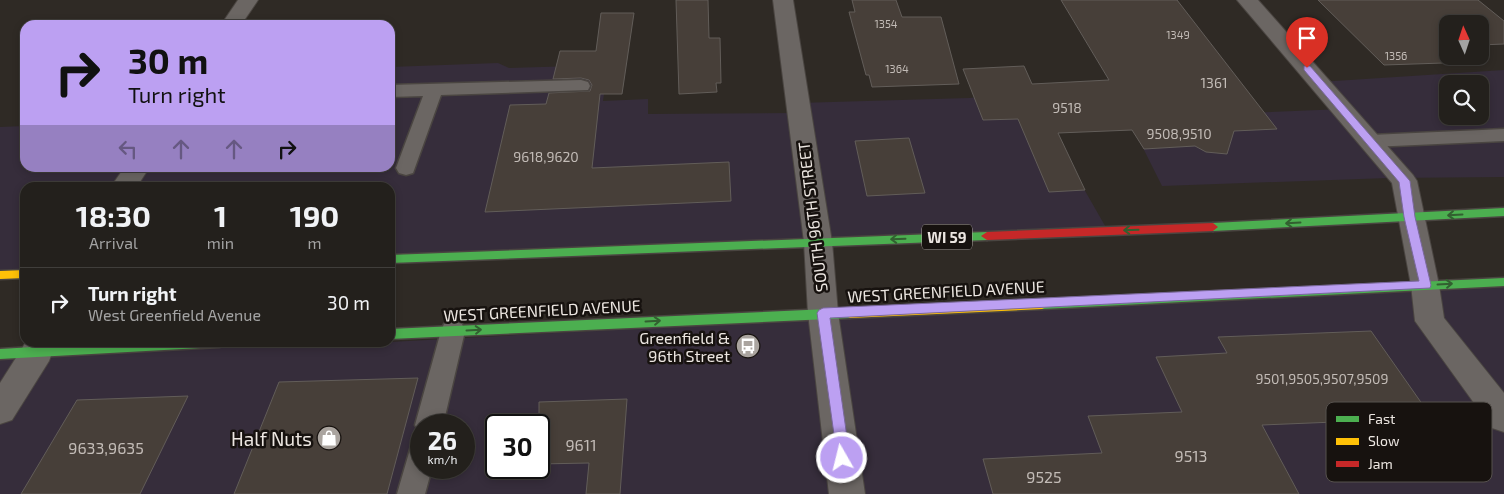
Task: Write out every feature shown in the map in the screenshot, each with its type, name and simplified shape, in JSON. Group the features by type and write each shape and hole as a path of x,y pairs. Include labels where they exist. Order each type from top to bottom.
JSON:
{"main road":[{"name":"WI 59","path":"395,259 1186,228 1504,212"},
{"path":"0,275 20,274"},
{"name":"WEST GREENFIELD AVENUE","path":"395,334 1504,282"},
{"path":"0,354 40,347"}],"street":[{"path":"234,20 248,0"},
{"name":"SOUTH 96TH STREET","path":"783,0 818,242 823,313 848,494"},
{"path":"1247,0 1404,181 1410,217 1426,285 1430,321 1492,402"},
{"path":"0,410 40,347"},
{"path":"1492,402 1504,418"}],"lane":[{"path":"395,91 580,86"},
{"path":"406,168 434,90"},
{"path":"1371,141 1504,135"},
{"path":"432,414 453,331"},
{"path":"411,494 415,479"}],"shaded area":[{"path":"498,63 509,68 608,65 603,101 648,99 648,114 799,113 798,103 969,98 1029,93 1108,231 395,259 395,182 20,182 20,274 0,275 0,127 20,126 20,172 395,172 395,67"},
{"path":"1504,70 1504,177 1388,178 1162,186 1128,118 1343,109 1319,82"},
{"path":"1504,281 1504,494 0,494 0,354 139,347 395,347 395,342"}],"building":[{"path":"676,0 708,0 709,38 720,38 721,83 716,83 717,92 679,94"},
{"path":"852,0 896,0 902,17 941,17 959,84 872,87 869,75 866,75 849,12 855,12"},
{"path":"1061,0 1177,0 1277,129 1234,131 1227,154 1206,152 1195,146 1144,149 1132,130 1058,133 1085,190 1049,192 1018,119 983,120 963,69 1024,66 1032,84 1109,80"},
{"path":"1318,0 1478,0 1504,21 1504,44 1489,45 1489,15 1439,15 1439,63 1384,65"},
{"path":"601,13 634,13 622,94 600,94 592,168 729,162 731,201 485,212 510,105 546,104 549,93 590,91 592,85 589,80 581,78 553,79 560,51 596,51"},
{"path":"909,138 925,193 867,196 855,141"},
{"path":"1371,331 1421,402 1326,402 1326,422 1262,425 1299,494 993,494 983,459 1102,453 1088,416 1182,412 1156,357 1227,353 1218,337"},
{"name":"Half Nuts","path":"418,378 387,494 234,494 279,382"},
{"path":"188,396 140,494 21,494 77,400"},
{"path":"627,399 620,494 586,494 589,463 550,464 550,414 539,414 539,402"}],"traffic: fast":[{"path":"1213,227 1504,212"},
{"path":"395,259 987,236"},
{"path":"1042,304 1504,282"},
{"path":"395,334 850,313"},
{"path":"0,354 128,347"}],"traffic: slow":[{"path":"0,275 20,274"},
{"path":"850,313 1042,304"}],"traffic: jam":[{"path":"987,236 1213,227"}],"place":[{"name":"Greenfield & 96th Street","path":"748,346"},
{"name":"Half Nuts","path":"329,438"}],"route":[{"path":"842,458 823,313 1426,285 1410,217 1404,181 1307,68"}]}
